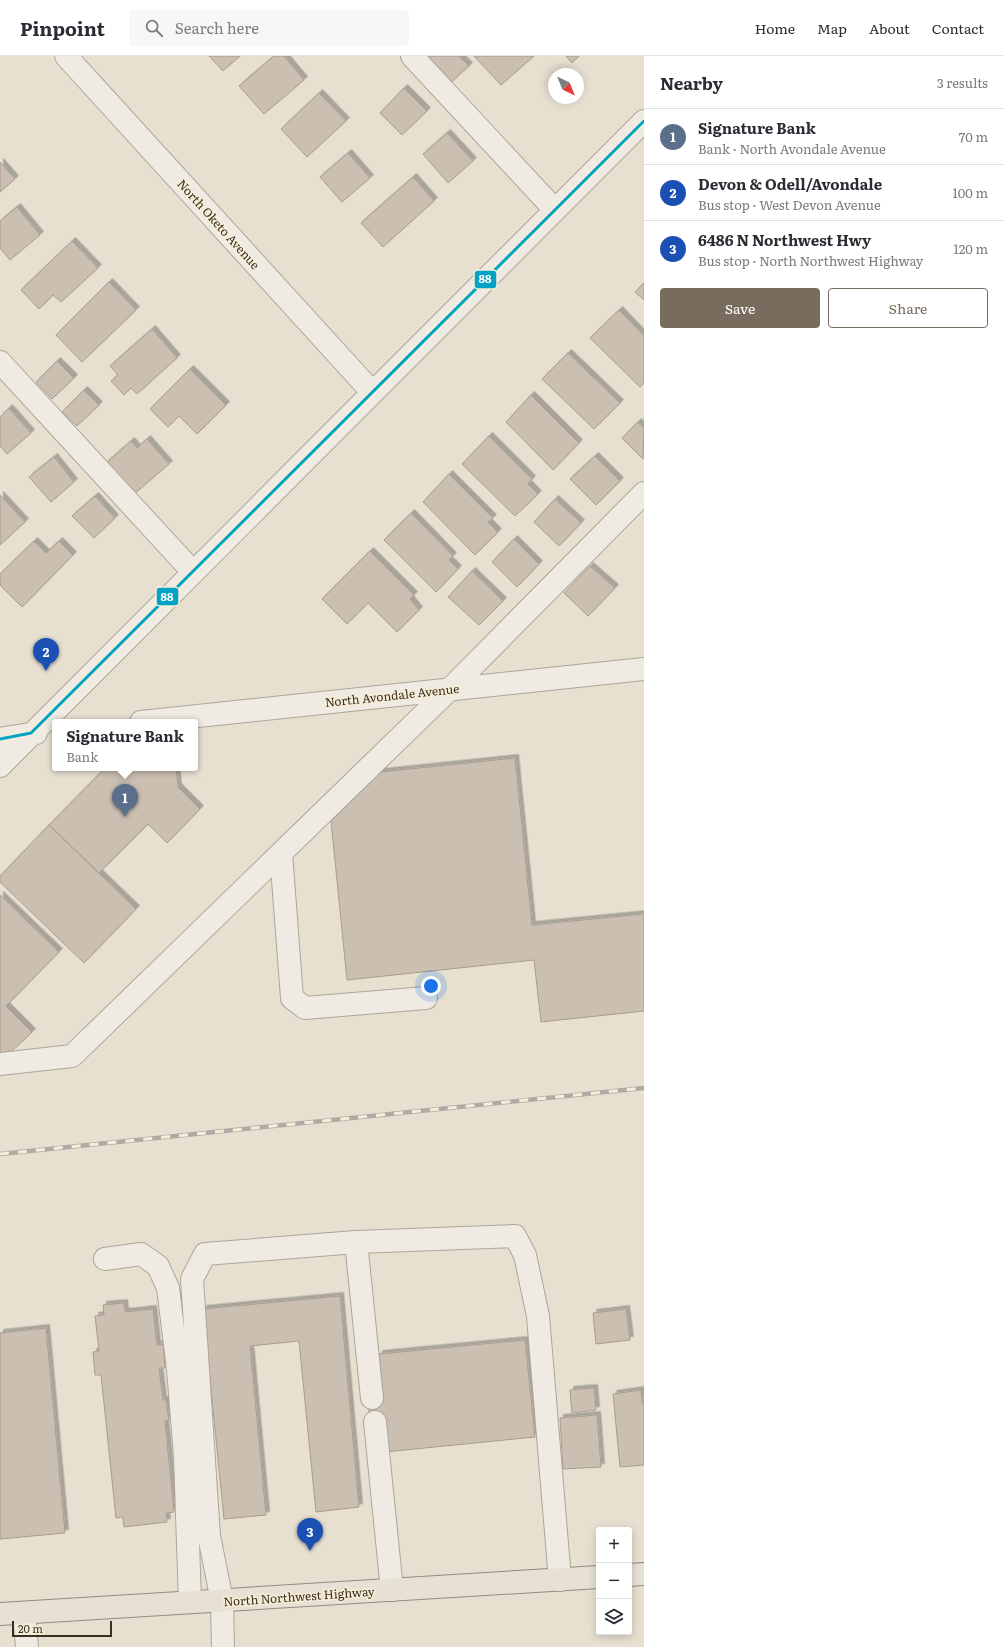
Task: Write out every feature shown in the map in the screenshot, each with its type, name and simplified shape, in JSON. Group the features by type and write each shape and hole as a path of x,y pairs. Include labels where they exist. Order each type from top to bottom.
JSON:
{"main road":[{"path":"632,1575 644,1574"},
{"name":"North Northwest Highway","path":"0,1614 596,1577"}],"street":[{"name":"North Oketo Avenue","path":"66,56 372,392"},
{"path":"412,56 555,210"},
{"path":"0,766 644,121"},
{"path":"0,362 193,572"},
{"path":"0,1064 72,1056 450,690 644,493"},
{"name":"North Avondale Avenue","path":"170,719 644,669"},
{"path":"0,739 32,733 52,731"},
{"path":"281,854 292,998 305,1008 426,998"},
{"path":"223,1647 222,1600 209,1536 192,1279 205,1254 356,1242 515,1236 526,1255 538,1316 560,1580"},
{"path":"356,1242 372,1398"},
{"path":"105,1259 141,1254 158,1266 168,1288 178,1369 185,1456 190,1602"},
{"path":"374,1422 392,1590"},
{"path":"24,1613 27,1647"}],"building":[{"path":"209,56 240,56 223,71"},
{"path":"274,56 284,56 304,80 264,114 239,86"},
{"path":"430,56 459,56 469,66 448,85 425,60"},
{"path":"474,56 534,56 501,85"},
{"path":"566,56 579,56 572,63"},
{"path":"404,88 427,111 402,135 380,113"},
{"path":"319,93 346,121 307,157 281,129"},
{"path":"447,133 473,161 448,183 423,154"},
{"path":"348,153 370,178 342,202 320,177"},
{"path":"0,162 15,179 0,192"},
{"path":"413,177 434,201 383,247 361,223"},
{"path":"17,207 40,235 10,260 0,248 0,221"},
{"path":"72,241 98,268 61,302 53,295 39,309 21,290"},
{"path":"109,282 136,310 82,362 56,335"},
{"path":"644,283 644,300 635,292"},
{"path":"619,310 644,336 644,383 640,387 590,338"},
{"path":"152,329 177,358 137,394 131,388 124,395 111,381 118,375 110,366"},
{"path":"568,353 620,403 594,429 542,379"},
{"path":"57,361 74,378 52,399 36,382"},
{"path":"190,369 226,405 197,434 179,416 168,427 150,409"},
{"path":"84,390 99,405 77,426 62,412"},
{"path":"531,395 579,443 553,470 506,422"},
{"path":"9,408 31,433 7,454 0,446 0,417"},
{"path":"638,422 644,429 643,459 622,438"},
{"path":"489,436 532,479 528,484 538,494 515,516 462,464"},
{"path":"147,439 169,464 133,495 105,464 131,441 137,448"},
{"path":"595,456 620,481 596,505 570,479"},
{"path":"54,457 74,482 51,502 29,477"},
{"path":"449,474 493,518 488,522 498,532 475,555 423,502"},
{"path":"0,495 25,522 0,545"},
{"path":"95,496 115,518 94,538 72,516"},
{"path":"555,499 581,523 559,546 534,522"},
{"path":"411,513 453,556 449,560 458,569 436,592 384,540"},
{"path":"514,539 539,564 517,587 492,562"},
{"path":"34,541 46,553 59,541 73,555 22,607 0,585 0,574"},
{"path":"370,551 414,595 410,599 419,610 397,632 368,603 347,624 322,599"},
{"path":"590,566 615,588 588,616 564,593"},
{"path":"472,571 503,601 479,625 448,597"},
{"path":"515,758 532,925 644,914 644,1011 541,1022 534,960 347,980 331,821 381,772"},
{"path":"102,771 176,771 178,787 200,809 167,843 148,824 99,873 49,825"},
{"path":"49,825 136,909 84,963 0,882 0,876"},
{"path":"0,895 59,952 6,1006 32,1032 12,1051 0,1053"},
{"path":"340,1296 359,1507 316,1512 299,1341 250,1346 266,1515 224,1519 203,1309"},
{"path":"124,1303 125,1312 153,1309 157,1345 163,1344 165,1368 159,1368 163,1400 166,1400 169,1420 165,1421 174,1512 166,1513 167,1522 124,1527 123,1517 116,1518 101,1375 95,1375 93,1352 99,1351 95,1316 104,1315 103,1305"},
{"path":"626,1309 630,1340 596,1344 593,1313"},
{"path":"46,1328 65,1533 0,1539 0,1333"},
{"path":"525,1340 535,1437 385,1452 370,1423 368,1399 383,1396 379,1354"},
{"path":"594,1388 596,1410 572,1413 570,1390"},
{"path":"641,1390 642,1403 644,1403 644,1465 620,1467 613,1394"},
{"path":"597,1415 601,1467 563,1469 560,1418"}],"railway":[{"path":"0,1154 644,1088"}],"transit line":[{"name":"88","path":"0,739 31,733 644,121"}],"place":[{"name":"Devon & Odell/Avondale","path":"46,671"},
{"name":"Signature Bank","path":"125,817"},
{"name":"6486 N Northwest Hwy","path":"310,1551"}]}
